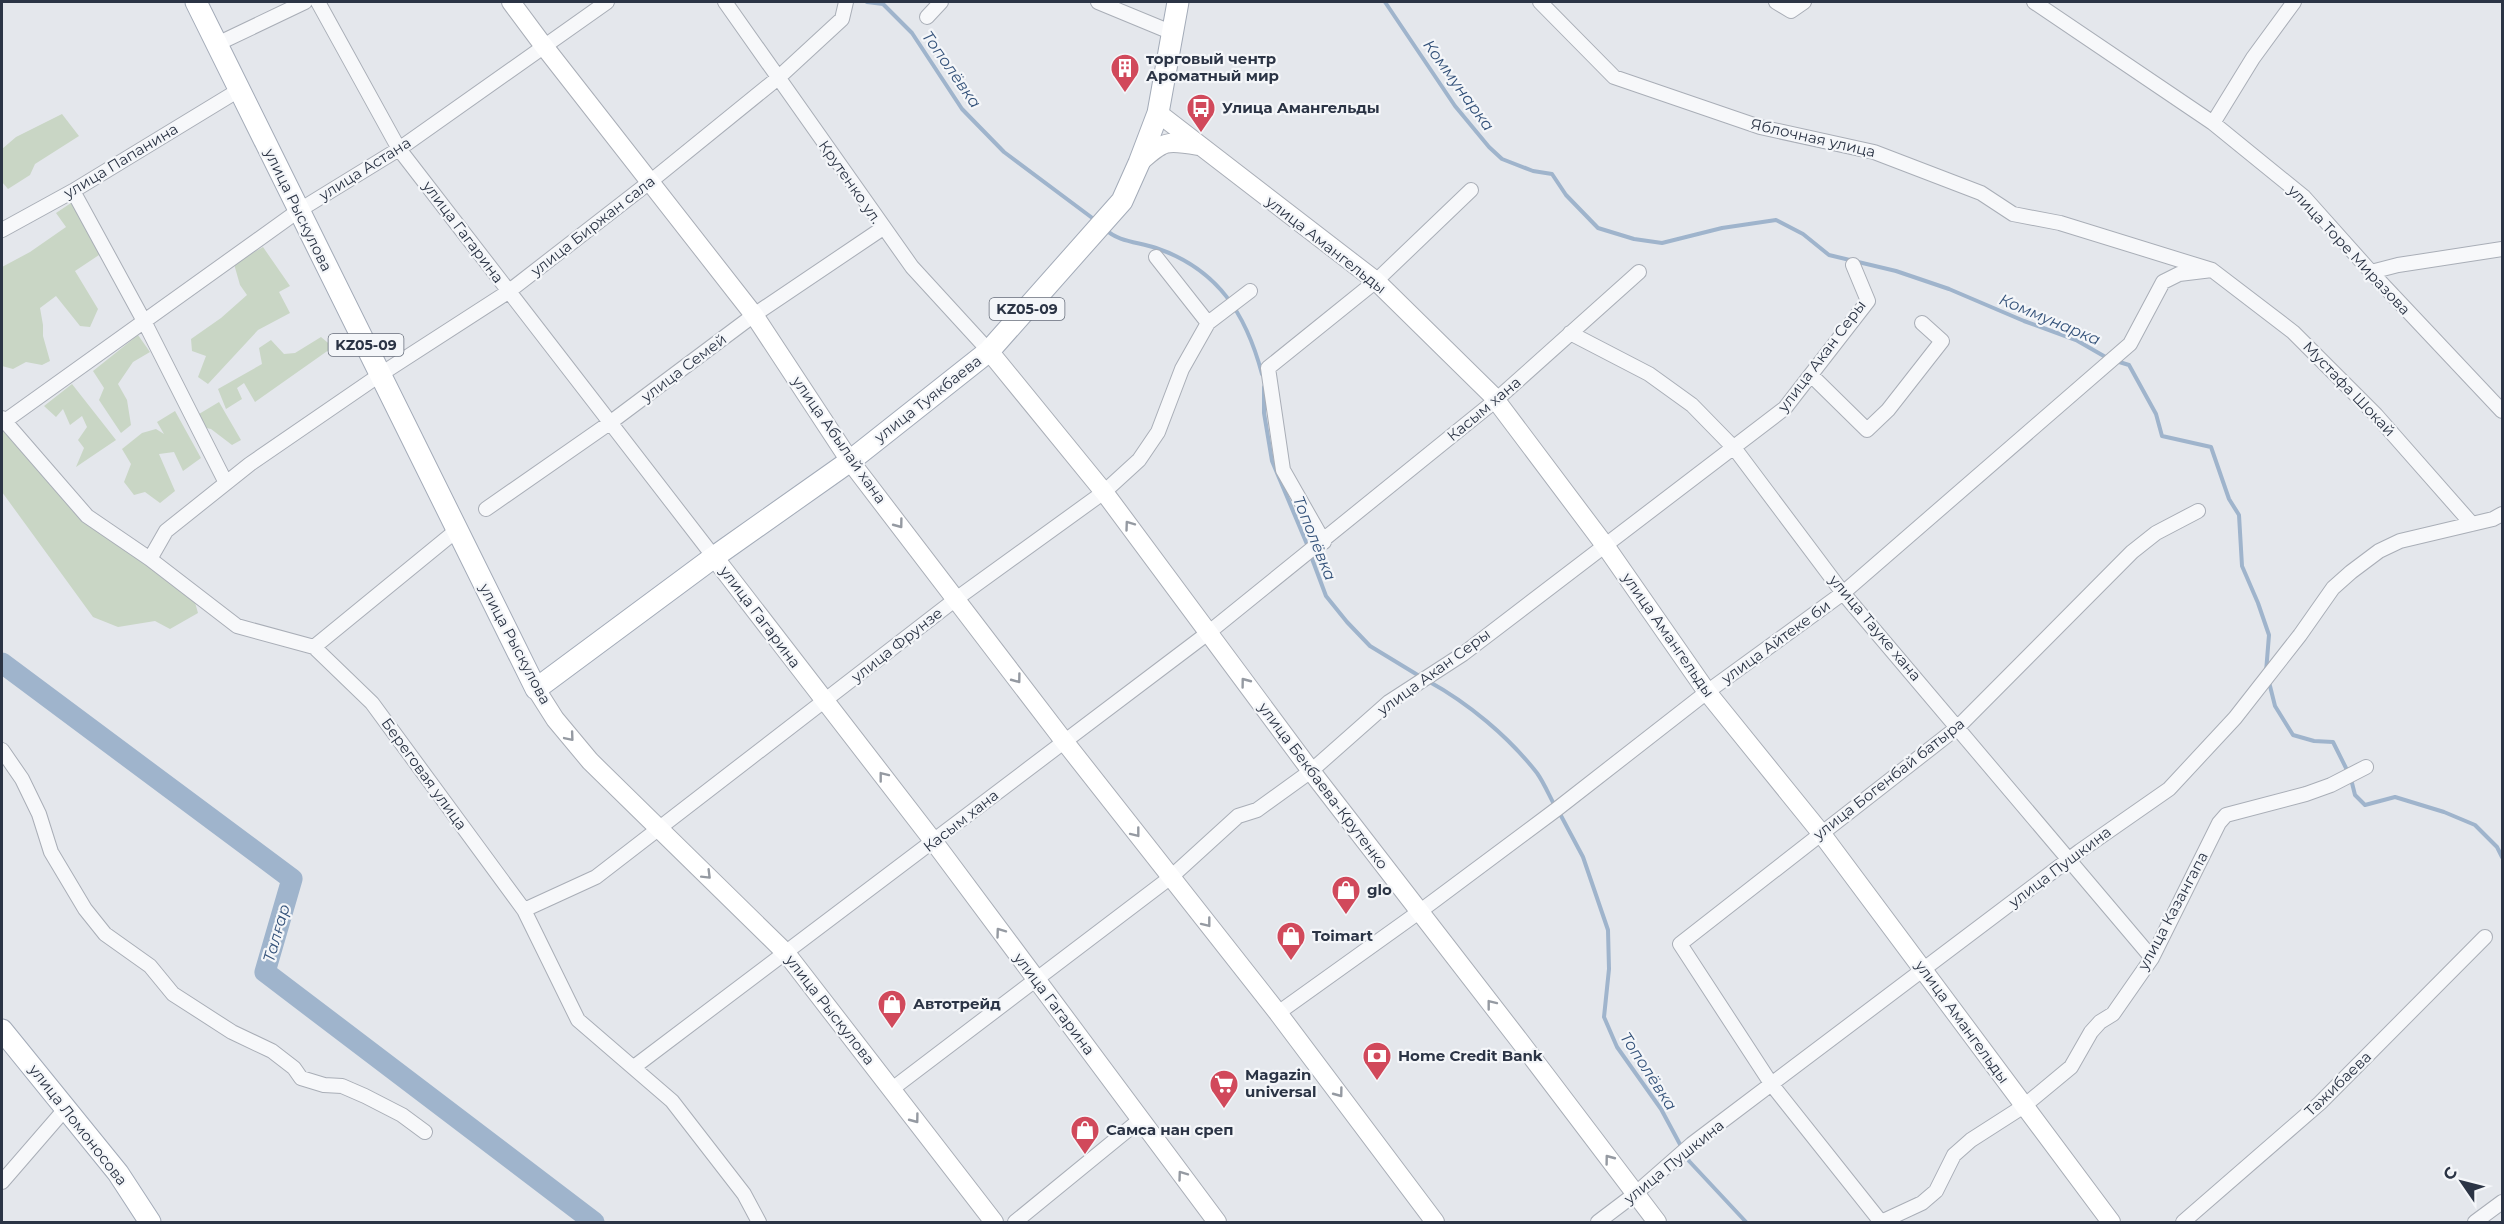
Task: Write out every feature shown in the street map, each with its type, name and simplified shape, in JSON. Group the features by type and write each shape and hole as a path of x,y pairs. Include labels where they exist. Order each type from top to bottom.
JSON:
{"main road":[{"name":"улица Рыскулова","path":"196,2 536,689"},
{"name":"улица Туякбаева","path":"536,689 714,557 850,461 989,351 1122,201 1158,113 1178,2"},
{"name":"улица Ломоносова","path":"2,1030 118,1173 150,1222"}],"street":[{"path":"217,44 304,2"},
{"name":"улица Гагарина","path":"318,2 399,149 934,842 1034,980 1217,1222"},
{"name":"улица Абылай хана","path":"512,2 754,315 850,461 1065,741 1278,1012"},
{"name":"улица Астана","path":"3,419 145,323 298,211 399,149 543,45 607,2"},
{"name":"Крутенко ул.","path":"725,2 882,228 912,267 989,351"},
{"name":"улица Биржан сала","path":"150,559 166,531 250,464 381,374 508,292 651,181 778,78 842,19 846,2"},
{"path":"927,16 941,2"},
{"path":"1098,2 1173,33"},
{"name":"Яблочная улица","path":"1540,2 1614,77 1760,127 1874,152 1981,193 2013,214 2060,223 2212,270"},
{"path":"1776,2 1791,11 1804,2"},
{"name":"улица Торе Миразова","path":"2034,2 2213,123 2304,197 2502,411"},
{"path":"2213,123 2253,58 2294,2"},
{"name":"улица Папанина","path":"2,230 73,191 239,90"},
{"name":"улица Амангельды","path":"1158,113 1376,281 1496,400 1604,544 1707,692 1821,833 2111,1222"},
{"path":"1139,163 1157,147 1170,141 1200,146"},
{"path":"1324,542 1283,470 1272,408 1268,368 1376,281 1471,190"},
{"path":"73,191 145,323 226,483"},
{"name":"улица Семей","path":"486,510 611,422 754,315 882,228"},
{"path":"2371,272 2398,265 2502,249"},
{"path":"1156,257 1208,323"},
{"name":"улица Акан Серы","path":"892,1089 1171,877 1238,816 1257,810 1311,771 1389,702 1463,654 1604,544 1735,449 1785,408 1869,301 1853,265"},
{"name":"улица Айтеке би","path":"1278,1012 1546,818 1707,692 1843,593 2130,344 2163,282 2179,274 2212,270"},
{"name":"Мустафа Шокай","path":"2212,270 2293,332 2376,415 2472,524"},
{"name":"Касым хана","path":"634,1067 934,842 1324,542 1496,400 1639,272"},
{"name":"улица Фрунзе","path":"524,910 596,877 956,599 1104,492 1139,460 1158,432 1182,369 1208,323 1250,291"},
{"path":"1811,375 1867,430 1888,410 1942,341 1923,323"},
{"name":"улица Тауке хана","path":"1570,333 1649,374 1692,405 1735,449 1843,593 2070,858 2152,958"},
{"name":"улица Бекбаева-Крутенко","path":"989,351 1104,492 1311,771 1657,1222"},
{"name":"Береговая улица","path":"3,419 87,516 150,559 237,626 314,647 372,703 524,910 578,1020 672,1101 744,1194 759,1222"},
{"name":"улица Богенбай батыра","path":"1772,1085 1680,944 1958,727 2132,552 2156,533 2198,511"},
{"name":"улица Пушкина","path":"1598,1222 1635,1194 1692,1144 2070,858 2169,789 2235,718 2300,635 2332,588 2379,551 2400,541 2472,524 2502,514"},
{"path":"314,647 457,530"},
{"name":"улица Рыскулова","path":"536,689 555,719 590,761 786,953 994,1222"},
{"path":"2,750 22,779 39,814 51,852 85,909 105,934 150,966 173,994 232,1032 272,1051 294,1068 301,1078 324,1085 342,1086 365,1096 402,1115 425,1132"},
{"name":"улица Казангапа","path":"1881,1222 1922,1203 1936,1191 1954,1155 1971,1140 2024,1106 2071,1067 2091,1032 2100,1022 2113,1014 2152,958 2219,823 2226,815 2306,794 2355,772"},
{"name":"Тажибаева","path":"2183,1222 2320,1103 2485,937"},
{"path":"1278,1012 1435,1222"},
{"path":"1772,1085 1881,1222"},
{"path":"2,1182 66,1108"},
{"path":"1015,1222 1141,1119"},
{"path":"2475,1222 2502,1202"}],"green space":[{"path":"62,114 79,136 35,164 30,175 8,189 2,182 2,149 16,137"},
{"path":"71,203 105,251 75,271 98,309 90,327 80,326 56,296 40,308 43,336 50,361 42,365 26,362 13,369 2,366 2,267 30,252 66,227 56,213"},
{"path":"263,247 290,286 279,292 290,313 258,330 208,384 198,377 206,356 192,351 191,339 221,318 247,295 240,285 234,264"},
{"path":"138,335 150,352 133,362 118,384 127,400 131,425 121,433 99,400 104,388 93,371"},
{"path":"321,337 333,347 255,402 244,383 237,388 242,399 226,409 218,389 262,364 259,348 271,340 284,354 295,353"},
{"path":"72,384 116,440 76,467 84,448 78,440 87,427 82,416 70,425 63,409 56,417 44,406"},
{"path":"219,402 241,440 232,445 211,429 202,427 199,414"},
{"path":"175,411 201,458 183,471 174,452 159,454 175,491 160,503 145,492 134,495 124,482 131,464 122,449 142,433 156,429 164,434 157,422"},
{"path":"2,418 93,526 192,592 198,613 170,629 155,621 118,627 93,617 2,492"}],"waterway":[{"name":"Тополёвка","path":"867,2 883,4 912,33 962,109 1004,152 1095,220"},
{"name":"Коммунарка","path":"1385,2 1455,106 1489,147 1502,159 1533,171 1552,174 1566,195 1598,228 1634,239 1662,243 1722,228 1776,220 1803,234 1829,255 1896,271 1949,289 2076,340 2109,359"},
{"name":"Тополёвка","path":"1105,229 1116,237 1156,248 1178,257 1213,281 1238,313 1262,374"},
{"name":"Коммунарка","path":"2116,361 2129,365 2156,414 2162,436 2211,447 2229,499 2239,515 2242,566 2269,635 2266,672"},
{"name":"Тополёвка","path":"1264,387 1264,413 1272,461 1309,549"},
{"name":"Тополёвка","path":"1311,556 1326,596 1347,622 1370,646 1421,677"},
{"name":"Талғар","path":"2,663 292,879 265,972 594,1222"},
{"name":"Тополёвка","path":"1428,681 1458,699 1500,733 1537,773 1555,806"},
{"name":"Коммунарка","path":"2269,682 2275,706 2293,735 2314,741 2333,742 2348,772"},
{"name":"Коммунарка","path":"2351,779 2355,795 2365,805 2395,797 2444,812 2475,825 2497,847 2502,857"},
{"name":"Тополёвка","path":"1559,812 1583,857 1608,930 1609,969 1604,1017 1617,1047 1661,1109 1689,1161 1746,1222"}],"place":[{"name":"торговый чентр Ароматный мир","path":"1125,94"},
{"name":"Улица Амангельды","path":"1201,134"},
{"name":"glo","path":"1346,916"},
{"name":"Toimart","path":"1291,962"},
{"name":"Автотрейд","path":"892,1030"},
{"name":"Home Credit Bank","path":"1377,1082"},
{"name":"Magazin universal","path":"1224,1110"},
{"name":"Самса нан среп","path":"1085,1156"}]}
